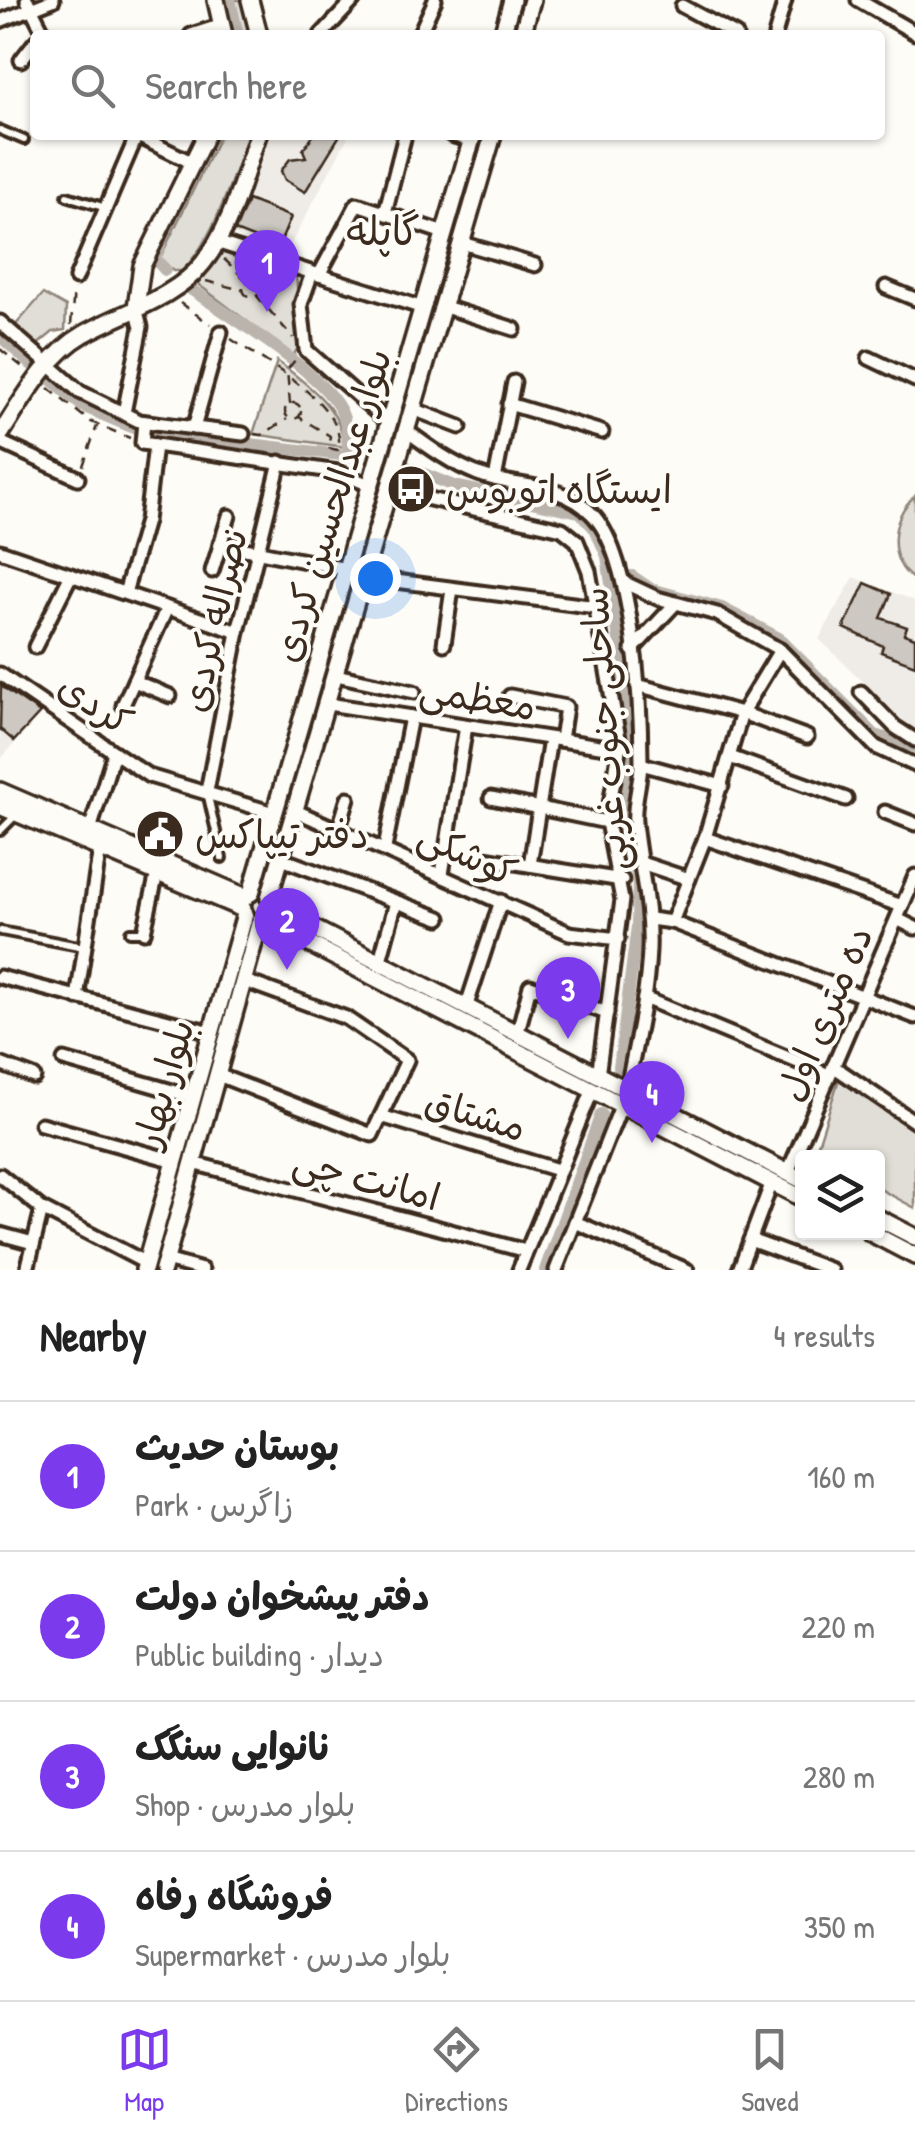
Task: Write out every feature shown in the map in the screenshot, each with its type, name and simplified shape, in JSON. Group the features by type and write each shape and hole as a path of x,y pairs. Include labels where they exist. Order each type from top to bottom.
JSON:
{"main road":[{"path":"216,0 223,30"},
{"path":"250,0 258,30"},
{"path":"503,30 512,0"},
{"path":"523,30 532,0"},
{"path":"136,307 142,266 204,140"},
{"path":"0,438 49,365 73,343 202,265 214,245 256,140"},
{"name":"بلوار عبدالحسین کردی","path":"256,907 262,853 472,140"},
{"name":"بلوار عبدالحسین کردی","path":"256,907 282,859 492,140"},
{"path":"390,424 407,431"},
{"path":"372,486 390,490"},
{"path":"0,791 379,964 466,1008 795,1194"},
{"path":"0,806 157,873 256,907 596,1082"},
{"path":"262,853 269,861 282,859"},
{"name":"بلوار بهار","path":"145,1266 227,976 256,907"},
{"name":"بلوار بهار","path":"164,1265 245,981 256,907"},
{"path":"227,976 238,970 245,981"},
{"path":"623,1099 795,1176"},
{"path":"166,1191 184,1194"},
{"path":"885,1222 915,1237"},
{"path":"884,1240 915,1256"}],"street":[{"path":"0,21 29,4 53,0"},
{"path":"420,30 435,0"},
{"path":"777,30 786,0"},
{"path":"858,0 915,33"},
{"path":"328,30 349,2"},
{"path":"29,4 39,30"},
{"path":"682,6 727,30"},
{"path":"20,60 30,49"},
{"path":"76,278 134,140"},
{"path":"146,140 193,163"},
{"path":"385,213 404,140"},
{"path":"390,424 306,350 301,304 314,274 357,204 444,233"},
{"path":"462,243 534,265"},
{"path":"214,245 423,308"},
{"path":"886,286 915,299"},
{"path":"442,306 514,329"},
{"path":"124,413 142,327 136,307"},
{"path":"0,312 2,324 80,392 144,422 243,434"},
{"path":"194,428 220,332"},
{"path":"869,358 915,380"},
{"path":"495,478 514,382"},
{"path":"509,404 602,432"},
{"path":"413,409 460,427"},
{"path":"144,422 140,442 338,472 372,486"},
{"name":"ساحلی جنوب غربی","path":"407,431 444,458 495,478 547,486 593,514 613,545 622,582 637,684 641,764 634,818 650,919 644,998 623,1099 558,1269"},
{"path":"0,438 78,478"},
{"path":"124,593 146,521 155,445"},
{"name":"نصراله کردی","path":"207,791 238,632 280,462"},
{"path":"390,490 562,529 582,550 596,607 619,749 607,822 622,880 618,939 596,1082 519,1270"},
{"path":"212,570 229,516"},
{"path":"220,544 346,568"},
{"path":"0,551 238,632"},
{"path":"36,647 71,575"},
{"path":"366,577 596,607"},
{"path":"622,582 717,614 780,650 876,747 915,765"},
{"path":"444,644 452,588"},
{"path":"632,650 676,603"},
{"path":"123,705 167,608"},
{"path":"672,922 705,838 742,713 780,650"},
{"name":"کردی","path":"0,674 149,776 274,813"},
{"path":"336,675 414,692"},
{"path":"134,681 170,696"},
{"path":"637,684 742,713 808,737"},
{"path":"861,692 895,727 915,740"},
{"path":"510,696 566,707 539,808 530,865"},
{"name":"معظمی","path":"328,704 619,749"},
{"path":"385,848 411,717"},
{"path":"442,874 466,726"},
{"path":"90,830 114,752"},
{"path":"730,757 846,800"},
{"path":"641,764 722,786"},
{"path":"339,828 348,798"},
{"path":"491,798 607,822"},
{"name":"کوشکی","path":"296,811 570,933 618,939"},
{"path":"885,812 915,824"},
{"path":"705,838 902,906"},
{"path":"77,998 100,848"},
{"path":"478,857 622,880"},
{"path":"282,859 440,918"},
{"path":"641,863 689,879"},
{"path":"137,932 157,873"},
{"name":"ده متری اول","path":"804,1150 831,1071 915,876"},
{"path":"379,964 396,902"},
{"path":"466,1008 501,902"},
{"path":"650,919 672,922 915,1017"},
{"path":"896,919 915,928"},
{"path":"0,977 211,1032"},
{"path":"245,981 346,1018 407,1060 381,1116"},
{"path":"517,1035 530,986 608,1014"},
{"path":"644,998 831,1071 915,1122"},
{"path":"64,1060 193,1097"},
{"path":"0,1064 34,1077"},
{"name":"مشتاق","path":"218,1075 372,1135 381,1116 558,1170"},
{"path":"41,1124 175,1161"},
{"name":"امانت چی","path":"193,1164 526,1251"},
{"path":"0,1174 42,1209 145,1266"},
{"path":"738,1270 772,1182"},
{"path":"27,1270 42,1209"},
{"path":"575,1222 687,1270"},
{"path":"0,1234 33,1243"},
{"path":"750,1240 831,1270"},
{"path":"164,1265 202,1270"}],"lane":[{"path":"0,130 24,140"},
{"path":"67,196 103,207"},
{"path":"207,791 222,858"},
{"path":"0,831 18,814"},
{"path":"2,931 84,947"}],"path":[{"path":"214,245 246,280 257,280 262,287"},
{"path":"257,296 262,287 314,274"},
{"path":"187,276 257,296 296,342"},
{"path":"73,343 70,307 76,278"},
{"path":"243,291 246,280"},
{"path":"0,349 98,425 140,442"},
{"path":"289,418 285,412 290,404 287,370 299,350"},
{"path":"243,434 262,434 289,418 299,417 322,428 330,436 328,448 338,450 341,441 332,414 267,364"},
{"path":"290,404 300,408 299,417"},
{"path":"78,478 98,425"}],"shaded area":[{"path":"225,0 242,0 249,30 230,30"},
{"path":"218,140 247,140 222,207 194,256 182,271 173,271 160,258"},
{"path":"266,140 346,140 285,255 229,233"},
{"path":"219,250 296,274 301,343 293,356 195,282"},
{"path":"43,294 66,307 65,330 53,332 36,346 14,327"},
{"path":"277,361 330,409 345,447 253,434"},
{"path":"915,496 915,580 899,563 895,539 900,515"},
{"path":"854,577 915,601 915,732 819,639"},
{"path":"2,681 43,711 0,760 0,684"},
{"path":"839,1079 915,1131 915,1208 885,1192 885,1150 816,1150"}],"building":[{"path":"310,140 337,140 305,192 285,180 281,171 290,159 306,157 303,150"},
{"path":"248,200 291,217 278,248 235,231"},
{"path":"865,583 891,594 881,618 907,627 904,634 915,638 915,665 881,652 883,646 844,628"},
{"path":"1,686 40,713 14,741 0,729"}],"waterway":[{"path":"230,0 237,30"},
{"path":"161,242 155,259 165,270"},
{"path":"186,286 313,377 345,420 348,455"},
{"path":"0,336 32,365"},
{"path":"50,379 82,406 136,429"},
{"path":"151,432 358,457"},
{"path":"407,467 454,486 580,512 595,529 607,556 632,732 620,806 638,879 637,926 619,1067"},
{"path":"632,576 651,589 722,608 779,638 875,735 915,747"},
{"path":"545,1270 601,1114"}],"place":[{"name":"بوستان حدیث","path":"267,312"},
{"name":"ایستگاه اتوبوس","path":"411,489"},
{"name":"دفتر تیپاکس","path":"160,834"},
{"name":"دفتر پیشخوان دولت","path":"287,970"},
{"name":"نانوایی سنگک","path":"568,1039"},
{"name":"فروشگاه رفاه","path":"652,1143"}],"district":[{"name":"گاپله","path":"383,230"}]}
